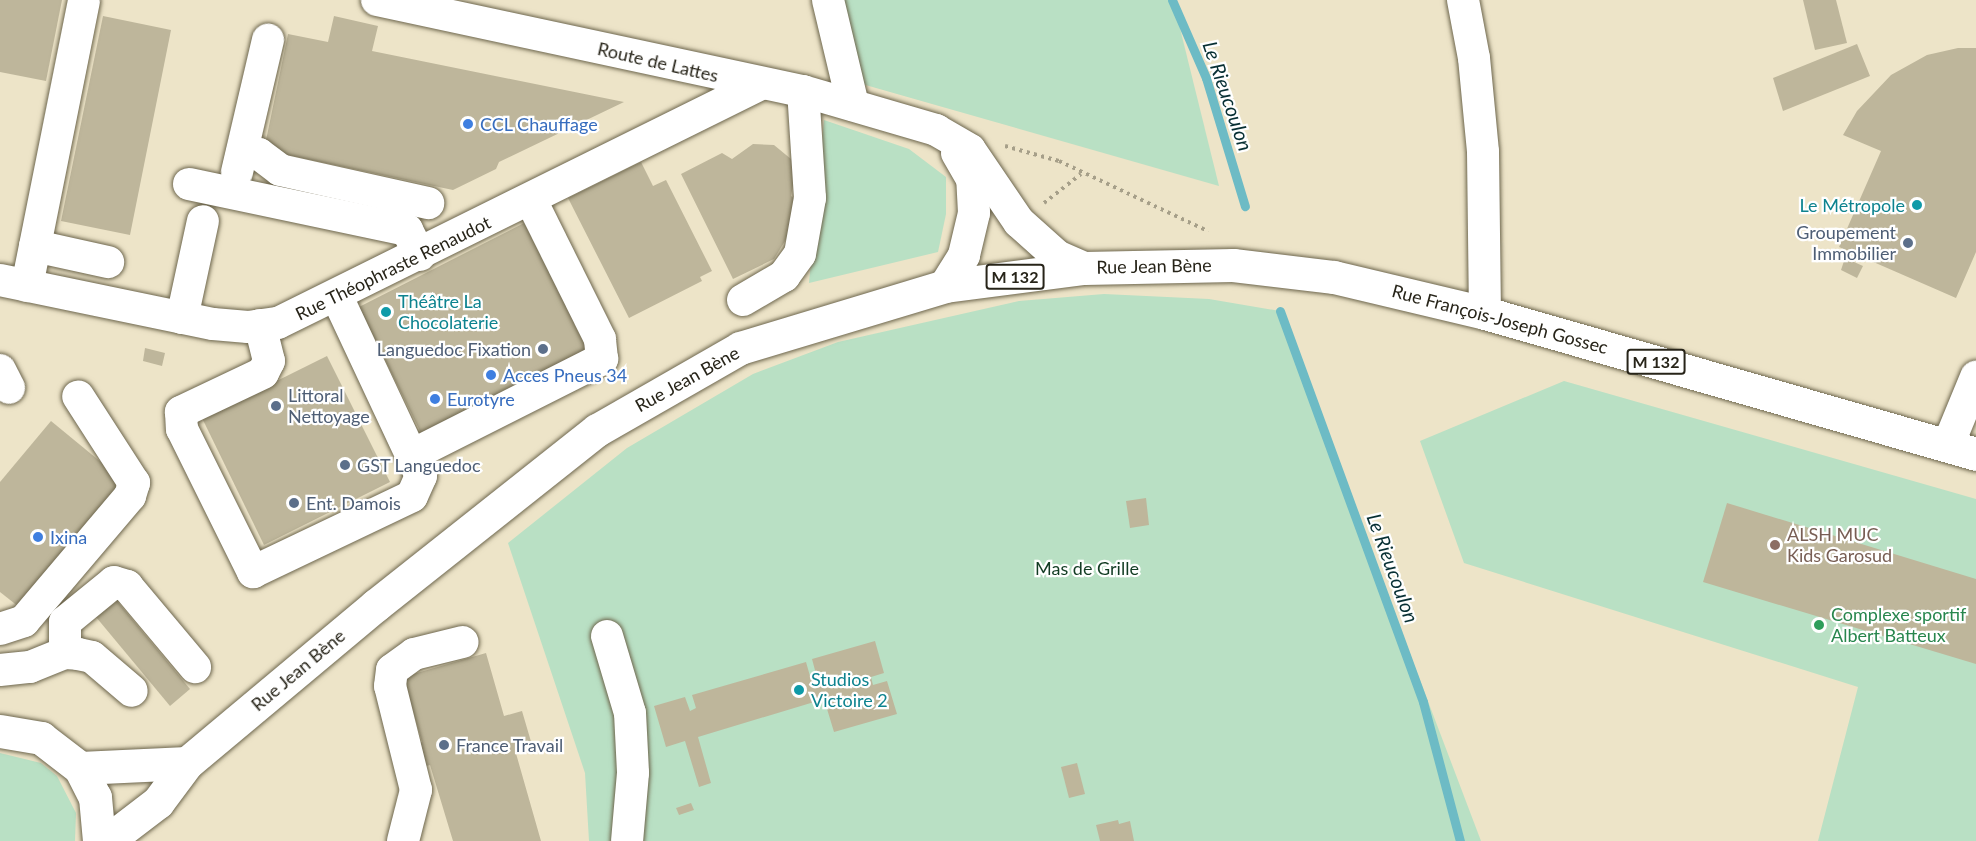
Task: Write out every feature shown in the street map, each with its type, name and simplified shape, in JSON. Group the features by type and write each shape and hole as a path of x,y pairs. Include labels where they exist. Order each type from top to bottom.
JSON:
{"main road":[{"name":"Rue Jean Bène","path":"107,841 158,802 187,764 376,605 597,430 740,348 945,286 1084,268 1233,265 1334,277"},
{"name":"Rue François-Joseph Gossec","path":"1334,277 1485,313 1962,450"},
{"path":"0,730 41,738 80,768 95,797 99,841"},
{"path":"80,768 187,764"}],"street":[{"name":"Route de Lattes","path":"377,0 480,11 759,85 803,91 936,130 970,150 1019,222 1057,256 1084,268"},
{"path":"828,0 853,105"},
{"path":"1463,0 1483,152 1485,313"},
{"path":"13,283 35,246 84,2"},
{"path":"232,193 268,40"},
{"name":"Rue Théophraste Renaudot","path":"13,283 182,318 260,325 278,323 337,297 759,85"},
{"path":"743,300 784,276 800,254 810,198 803,91"},
{"name":"M 132","path":"936,130 972,179 973,202 964,255 945,286"},
{"path":"242,153 259,154 280,170 428,203"},
{"path":"189,184 407,230 420,255"},
{"path":"414,454 602,359 600,339 531,200"},
{"path":"182,318 203,221"},
{"path":"35,246 108,262"},
{"path":"260,325 269,361 263,374 182,412 182,429 253,572 412,496 421,476 414,454 337,297"},
{"path":"1962,450 1976,376"},
{"path":"0,629 24,621 130,496 134,483 78,396"},
{"path":"65,653 65,622 114,582 127,586 195,668"},
{"path":"607,636 630,713 632,794 627,841"},
{"path":"403,841 416,790 390,686 392,670 414,654 463,642"},
{"path":"0,670 30,668 65,653 92,657 132,691"}],"green space":[{"path":"840,0 1173,0 1219,186 862,84"},
{"path":"824,120 909,149 946,177 946,214 938,252 809,283"},
{"name":"Mas de Grille","path":"1104,294 1209,299 1280,311 1481,841 589,841 585,773 508,543 627,448 753,374 838,342 1019,301"},
{"name":"Complexe sportif Albert Batteux","path":"1564,381 1976,499 1976,841 1818,841 1858,687 1464,563 1420,441"},
{"path":"0,753 41,763 57,776 76,813 75,841 0,841"}],"building":[{"path":"0,0 62,0 46,81 0,72"},
{"path":"1803,0 1836,0 1847,43 1815,50"},
{"path":"103,16 171,30 130,235 61,221"},
{"path":"334,16 378,26 372,51 624,102 499,162 496,169 453,190 264,150 288,34 328,42"},
{"path":"1857,44 1870,76 1783,111 1773,78"},
{"name":"Le Métropole","path":"1958,48 1976,48 1976,252 1956,298 1839,247 1881,151 1843,135 1857,111 1891,75 1927,55"},
{"path":"753,144 774,145 791,159 796,169 791,196 801,203 799,218 774,259 733,279 681,174 722,153 732,159"},
{"path":"641,162 653,186 666,180 712,271 700,277 702,281 629,318 568,198"},
{"path":"526,222 589,348 421,433 359,307"},
{"path":"1845,258 1863,266 1857,278 1841,270"},
{"path":"145,348 165,353 162,366 143,361"},
{"path":"327,356 390,482 264,545 202,418"},
{"name":"Ixina","path":"51,421 124,481 19,607 0,592 0,482"},
{"path":"1146,498 1149,525 1130,528 1126,501"},
{"path":"1727,503 1976,579 1976,664 1703,582"},
{"path":"117,601 190,689 170,706 96,617"},
{"name":"Studios Victoire 2","path":"875,641 884,673 871,677 873,685 887,681 897,714 834,732 824,699 698,737 711,783 699,787 685,741 666,747 654,706 685,697 690,711 696,708 692,695 806,662 810,676 816,674 812,659"},
{"path":"486,653 504,716 522,711 532,745 515,750 541,841 453,841 430,765 420,768 413,745 422,742 403,677"},
{"path":"1077,763 1085,794 1069,798 1061,767"},
{"path":"691,803 694,810 679,815 676,808"},
{"path":"1118,820 1119,824 1130,821 1134,841 1100,841 1096,825"}],"waterway":[{"name":"Le Rieucoulon","path":"1172,0 1206,78 1245,206"},
{"name":"Le Rieucoulon","path":"1280,311 1423,702 1460,841"}],"place":[{"name":"CCL Chauffage","path":"468,124"},
{"name":"Le Métropole","path":"1917,205"},
{"name":"Groupement Immobilier","path":"1908,243"},
{"name":"Théâtre La Chocolaterie","path":"386,312"},
{"name":"Languedoc Fixation","path":"543,349"},
{"name":"Acces Pneus 34","path":"491,375"},
{"name":"Eurotyre","path":"435,399"},
{"name":"Littoral Nettoyage","path":"276,406"},
{"name":"GST Languedoc","path":"345,465"},
{"name":"Ent. Damois","path":"294,503"},
{"name":"Ixina","path":"38,537"},
{"name":"ALSH MUC Kids Garosud","path":"1775,545"},
{"name":"Complexe sportif Albert Batteux","path":"1819,625"},
{"name":"Studios Victoire 2","path":"799,690"},
{"name":"France Travail","path":"444,745"}]}
